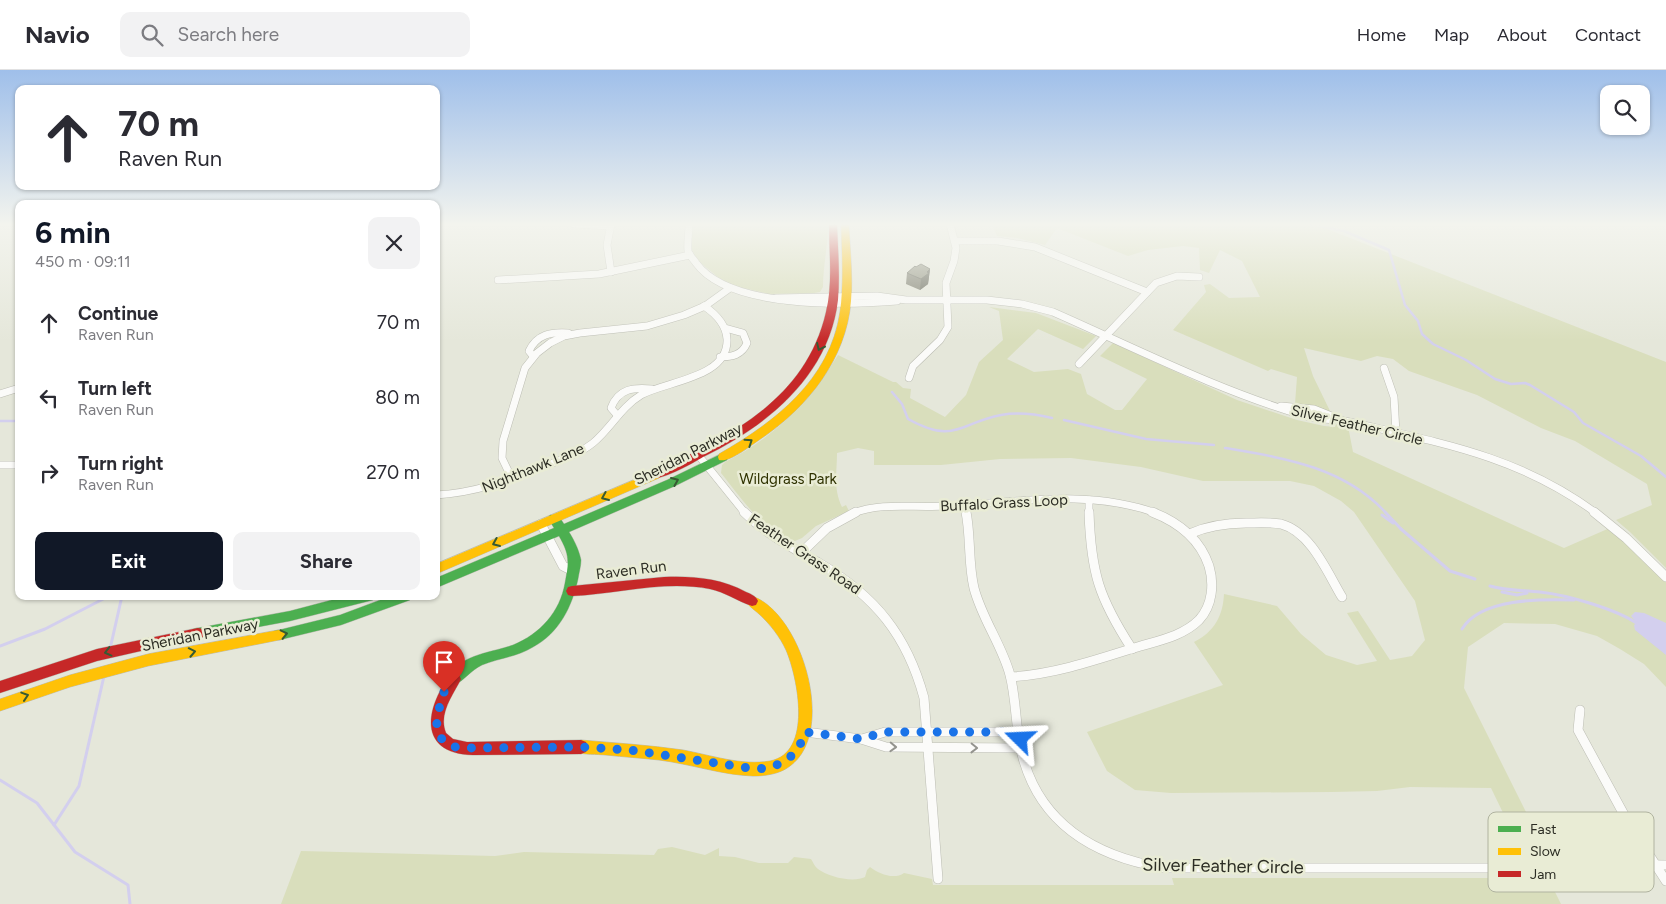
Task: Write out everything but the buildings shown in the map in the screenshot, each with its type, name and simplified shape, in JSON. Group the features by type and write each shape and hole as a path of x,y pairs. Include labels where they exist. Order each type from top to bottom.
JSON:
{"main road":[{"name":"Sheridan Parkway","path":"440,567 699,456 750,426 774,407 795,386 809,368 822,343 828,327 832,300 832,263"},
{"name":"Sheridan Parkway","path":"440,581 707,466 759,435 804,395 822,371 835,346 841,329 845,300 845,263"},
{"name":"Raven Run","path":"554,518 575,562 572,571 572,591 563,612 542,635 517,649 479,658 456,674 444,692 436,721 437,729 444,741 459,748 582,747 630,750 755,769 770,768 792,756 802,742 805,732 804,690 792,646 781,627 766,612 748,599 711,584 681,580 646,582 616,589 572,591"},
{"name":"Sheridan Parkway","path":"0,686 46,670 156,641 314,612 349,600"},
{"name":"Sheridan Parkway","path":"0,704 50,687 148,660 278,635 354,616 396,600"}],"street":[{"path":"610,263 611,272"},
{"path":"498,280 579,276 611,272 653,263"},
{"name":"Silver Feather Circle","path":"697,263 707,275 730,288 796,303 832,300 880,303 906,300 947,300 998,301 1038,307 1068,317 1236,392 1305,416 1326,421 1344,421 1484,455 1545,480 1576,498 1612,524 1630,539 1666,577"},
{"path":"909,378 913,366 945,334 949,320 946,283 953,263"},
{"path":"1075,263 1147,292"},
{"path":"1079,364 1156,283 1170,276 1180,274 1199,277"},
{"path":"533,356 529,351 530,347 540,337 553,332 573,333 644,326 672,319 704,306 730,288"},
{"name":"Nighthawk Lane","path":"440,495 484,489 582,450 601,435 617,414 630,402 654,389 705,372 720,358 741,353 747,343 742,333 725,328 720,318 704,306"},
{"path":"720,358 727,347 725,328"},
{"path":"512,479 502,458 503,441 525,368 533,356 558,338 573,333"},
{"path":"1384,368 1394,397 1396,433"},
{"name":"Nighthawk Lane","path":"617,414 611,408 620,393 634,388 654,389"},
{"path":"0,394 15,389"},
{"name":"Feather Grass Road","path":"699,456 741,510 753,521 859,589 880,609 898,633 916,669 922,689 928,740 938,879"},
{"path":"0,465 15,465"},
{"name":"Buffalo Grass Loop","path":"802,553 832,524 858,511 886,506 924,507 1048,498 1090,500 1146,509 1169,519 1189,534 1203,553 1210,573 1212,590 1207,610 1201,618 1183,632 1067,670 1011,677"},
{"path":"1090,500 1091,555 1098,586 1114,621 1132,649"},
{"name":"Silver Feather Circle","path":"964,505 968,523 974,587 1011,677 1021,748 1028,774 1047,807 1061,822 1090,845 1127,862 1164,868 1488,868"},
{"path":"1189,534 1202,528 1227,523 1275,523 1299,529 1342,597"},
{"path":"541,524 563,566 572,571"},
{"path":"352,600 354,616"},
{"path":"371,600 374,609"},
{"path":"1580,710 1578,730 1623,812"},
{"path":"805,732 861,739 886,747 928,740 1019,732"},
{"path":"861,739 885,732 928,740 1021,748"},
{"path":"1661,866 1666,881"}],"green space":[{"path":"701,263 825,263 823,287 820,292 814,293 769,294 735,286 719,278"},
{"path":"1200,263 1214,263 1209,273 1200,270"},
{"path":"1243,263 1414,263 1666,362 1666,568 1616,520 1652,505 1647,484 1575,441 1541,428 1477,395 1409,371 1393,359 1377,356 1361,361 1304,348 1313,376 1331,413 1295,404 1297,377 1271,369 1268,371 1173,330 1206,292 1204,285 1210,284 1229,298 1260,297"},
{"name":"Wildgrass Park","path":"989,307 1036,313 1096,336 1083,349 1038,329 1007,359 1034,372 1068,369 1081,374 1087,394 1115,410 1122,410 1147,379 1100,356 1113,343 1237,400 1297,420 1324,426 1335,427 1336,424 1348,426 1353,452 1564,548 1612,527 1666,582 1666,687 1644,664 1620,649 1597,636 1555,624 1504,623 1468,647 1464,688 1526,812 1503,812 1491,788 1410,787 1377,791 1171,793 1135,790 1107,771 1087,732 1223,685 1194,642 1207,633 1216,622 1222,609 1224,594 1277,606 1301,634 1326,655 1357,665 1377,661 1347,613 1358,611 1390,660 1412,656 1425,640 1415,601 1354,512 1341,501 1314,486 1290,481 1203,481 1141,467 1071,458 1000,459 941,465 874,465 874,451 858,448 837,453 837,494 842,507 846,505 849,511 816,526 802,538 795,541 784,538 764,523 721,473 722,465 725,462 743,453 775,430 803,403 838,355 896,382 903,388 911,389 910,398 945,417 966,395 979,362 1003,340 999,311"},
{"path":"672,847 705,855 719,848 719,856 735,857 759,863 788,863 794,857 811,859 822,872 834,877 860,879 865,877 870,867 891,876 904,873 932,879 933,885 1174,885 1172,878 1488,878 1488,892 1555,892 1561,904 281,904 301,851 495,856 524,852 654,855 658,849"}],"shaded area":[{"path":"1635,612 1644,613 1666,623 1666,655 1635,630 1634,625 1637,623 1631,616"}],"waterway":[{"path":"1393,263 1405,305 1418,321 1422,334 1433,344 1466,360 1495,379 1511,384 1525,383 1530,385 1574,412 1583,423 1641,456 1666,477"},
{"path":"892,392 902,404 908,419 924,427 936,430 956,430 1007,414 1039,415 1052,418"},
{"path":"1064,420 1146,439 1214,445"},
{"path":"0,421 15,421"},
{"path":"1225,448 1291,461 1332,475 1369,497 1385,513"},
{"path":"1385,513 1401,529 1450,571 1475,579"},
{"path":"1382,515 1393,523"},
{"path":"1490,586 1509,590 1534,591 1577,599 1617,613 1638,624"},
{"path":"1502,592 1517,595 1527,593"},
{"path":"0,646 45,629 101,600"},
{"path":"110,649 121,600"},
{"path":"1462,629 1471,619 1483,611 1497,606 1513,602 1574,600"},
{"path":"54,825 79,786 104,676"},
{"path":"0,780 37,803 54,825"},
{"path":"54,825 75,852 128,885 130,904"}],"traffic: fast":[{"path":"440,581 671,483 723,457"},
{"path":"454,679 461,671 476,662 528,644 547,630 561,612 570,590 575,563 573,551 554,518"},
{"path":"198,633 290,616 353,600"},
{"path":"279,635 341,620 395,600"}],"traffic: slow":[{"path":"723,457 780,419 797,404 825,368 835,348 842,326 846,301 847,263"},
{"path":"440,567 655,475"},
{"path":"581,747 670,755 754,769 770,768 783,763 792,755 799,744 803,732 806,704 804,690 798,664 787,640 772,619 752,601"},
{"path":"0,705 70,681 148,660 279,635"}],"traffic: jam":[{"path":"655,475 739,433 788,394 807,370 822,343 833,301 834,263"},
{"path":"572,591 664,582 687,582 709,584 731,590 752,601"},
{"path":"0,687 97,655 198,633"},
{"path":"454,679 444,698 437,719 441,738 449,744 473,749 537,746 581,747"}],"route":[{"path":"444,692 436,721 437,729 444,741 451,746 459,748 529,746 630,750 755,769 770,768 783,763 797,751 805,732 861,739 885,732 1019,732 1020,739"}]}
